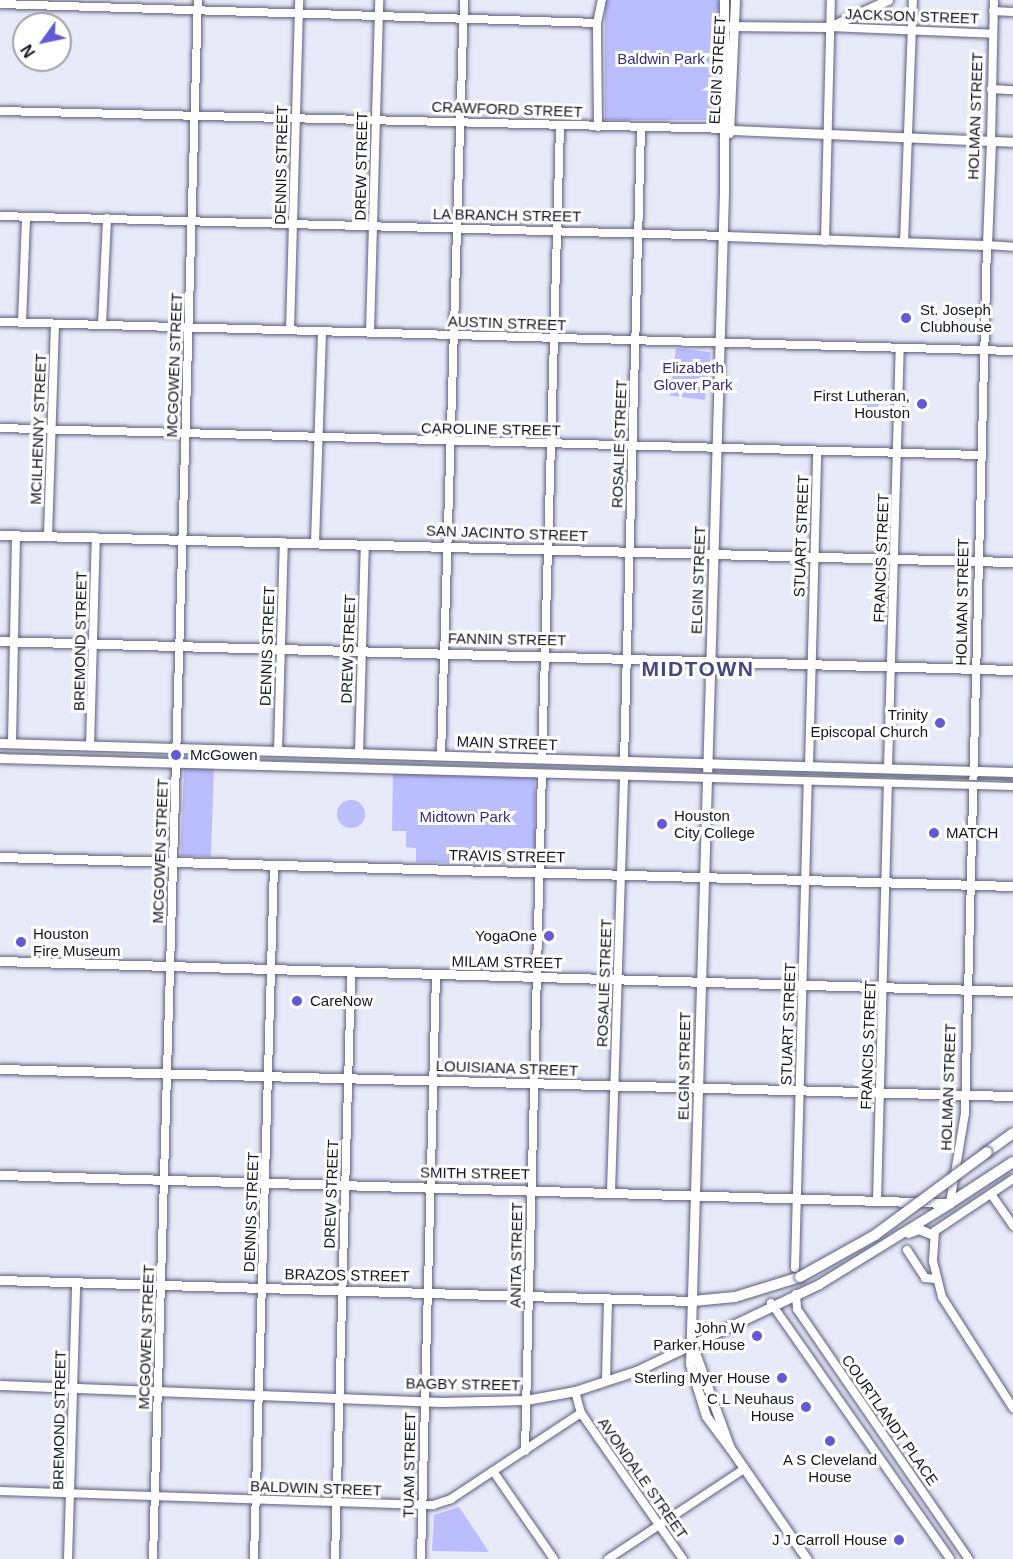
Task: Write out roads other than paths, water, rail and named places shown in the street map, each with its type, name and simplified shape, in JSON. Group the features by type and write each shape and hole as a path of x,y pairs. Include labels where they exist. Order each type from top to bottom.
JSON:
{"highway":[{"path":"693,1301 735,1297 797,1273 875,1235 1013,1133"},
{"path":"950,1203 1013,1162"}],"main road":[{"name":"ELGIN STREET","path":"724,0 720,129 725,140 723,236 706,763 692,1344 696,1391 730,1448 807,1559"},
{"name":"ELGIN STREET","path":"725,140 731,129 735,0"},
{"path":"829,27 886,1"},
{"name":"JACKSON STREET","path":"723,26 829,27"},
{"name":"CRAWFORD STREET","path":"731,129 1013,142"},
{"name":"HOLMAN STREET","path":"987,245 991,142"},
{"name":"LA BRANCH STREET","path":"723,236 987,245"},
{"name":"SAN JACINTO STREET","path":"0,535 1013,562"},
{"name":"FANNIN STREET","path":"0,641 811,662 1013,670"},
{"name":"MAIN STREET","path":"0,743 1013,772"},
{"name":"MAIN STREET","path":"0,758 1013,785"},
{"name":"TRAVIS STREET","path":"0,857 1013,886"},
{"name":"MILAM STREET","path":"0,961 271,972 1013,991"},
{"name":"LOUISIANA STREET","path":"0,1069 964,1097 1013,1096"},
{"name":"SMITH STREET","path":"0,1175 797,1195 950,1203"},
{"name":"BAGBY STREET","path":"0,1385 424,1399 526,1400 575,1391 606,1382 692,1344 771,1303 796,1294 899,1236 950,1203"},
{"path":"899,1236 919,1229 933,1235"},
{"name":"BRAZOS STREET","path":"0,1280 693,1301"}],"street":[{"name":"MCGOWEN STREET","path":"153,1559 198,0"},
{"name":"DENNIS STREET","path":"290,330 299,0"},
{"name":"DREW STREET","path":"370,332 379,0"},
{"path":"441,756 464,0"},
{"path":"598,127 597,23 602,0"},
{"path":"825,241 831,0"},
{"path":"904,243 913,0"},
{"name":"HOLMAN STREET","path":"991,142 994,0"},
{"path":"0,4 112,3 197,10 597,23"},
{"path":"993,11 1013,12"},
{"name":"JACKSON STREET","path":"829,27 993,34"},
{"path":"991,89 1013,90"},
{"name":"CRAWFORD STREET","path":"0,111 194,114 641,129 731,129"},
{"path":"542,759 560,127"},
{"name":"ROSALIE STREET","path":"624,761 641,129"},
{"name":"LA BRANCH STREET","path":"0,216 723,236"},
{"path":"22,322 26,217"},
{"path":"102,325 106,218"},
{"name":"HOLMAN STREET","path":"950,1203 964,1137 987,245"},
{"name":"LA BRANCH STREET","path":"987,245 1013,247"},
{"name":"AUSTIN STREET","path":"0,322 636,340 719,345 1013,351"},
{"name":"MCILHENNY STREET","path":"48,535 55,324"},
{"path":"315,543 322,331"},
{"name":"FRANCIS STREET","path":"888,768 900,348"},
{"name":"CAROLINE STREET","path":"0,428 980,455"},
{"name":"STUART STREET","path":"809,766 817,452"},
{"path":"12,743 16,535"},
{"name":"BREMOND STREET","path":"90,746 96,537"},
{"name":"DENNIS STREET","path":"278,751 284,542"},
{"name":"DREW STREET","path":"359,754 364,544"},
{"name":"ANITA STREET","path":"525,1451 542,772"},
{"name":"ROSALIE STREET","path":"611,1192 624,774"},
{"name":"STUART STREET","path":"797,1273 808,780"},
{"name":"FRANCIS STREET","path":"878,1200 888,782"},
{"name":"DENNIS STREET","path":"254,1559 274,865"},
{"name":"DREW STREET","path":"335,1559 351,974"},
{"name":"TUAM STREET","path":"421,1559 436,976"},
{"path":"1011,1402 951,1314 936,1278 933,1235 1013,1179"},
{"path":"992,1194 1013,1226"},
{"path":"907,1250 925,1278 936,1278"},
{"name":"BREMOND STREET","path":"68,1559 76,1282"},
{"name":"COURTLANDT PLACE","path":"796,1294 795,1306 968,1556"},
{"path":"606,1382 608,1298"},
{"name":"COURTLANDT PLACE","path":"771,1303 795,1334 950,1559"},
{"path":"795,1334 808,1325"},
{"path":"575,1391 581,1413"},
{"path":"845,1407 858,1398"},
{"name":"BALDWIN STREET","path":"0,1491 423,1505 451,1499 581,1413"},
{"name":"AVONDALE STREET","path":"581,1413 683,1559"},
{"path":"608,1559 744,1469"},
{"path":"493,1471 554,1559"},
{"path":"900,1486 913,1477"},
{"path":"958,1559 968,1556"}],"tram line":[{"path":"0,753 1013,782"}],"place":[{"name":"St. Joseph Clubhouse","path":"906,318"},
{"name":"First Lutheran, Houston","path":"922,404"},
{"name":"Trinity Episcopal Church","path":"940,723"},
{"name":"McGowen","path":"176,755"},
{"name":"Houston City College","path":"662,824"},
{"name":"MATCH","path":"934,833"},
{"name":"YogaOne","path":"549,936"},
{"name":"Houston Fire Museum","path":"21,942"},
{"name":"CareNow","path":"297,1001"},
{"name":"John W Parker House","path":"757,1336"},
{"name":"Sterling Myer House","path":"782,1378"},
{"name":"C L Neuhaus House","path":"806,1407"},
{"name":"A S Cleveland House","path":"830,1441"},
{"name":"J J Carroll House","path":"899,1540"}],"district":[{"name":"MIDTOWN","path":"698,669"}],"park label":[{"name":"Baldwin Park","path":"661,59"},
{"name":"Elizabeth Glover Park","path":"693,376"},
{"name":"Midtown Park","path":"465,817"}]}
